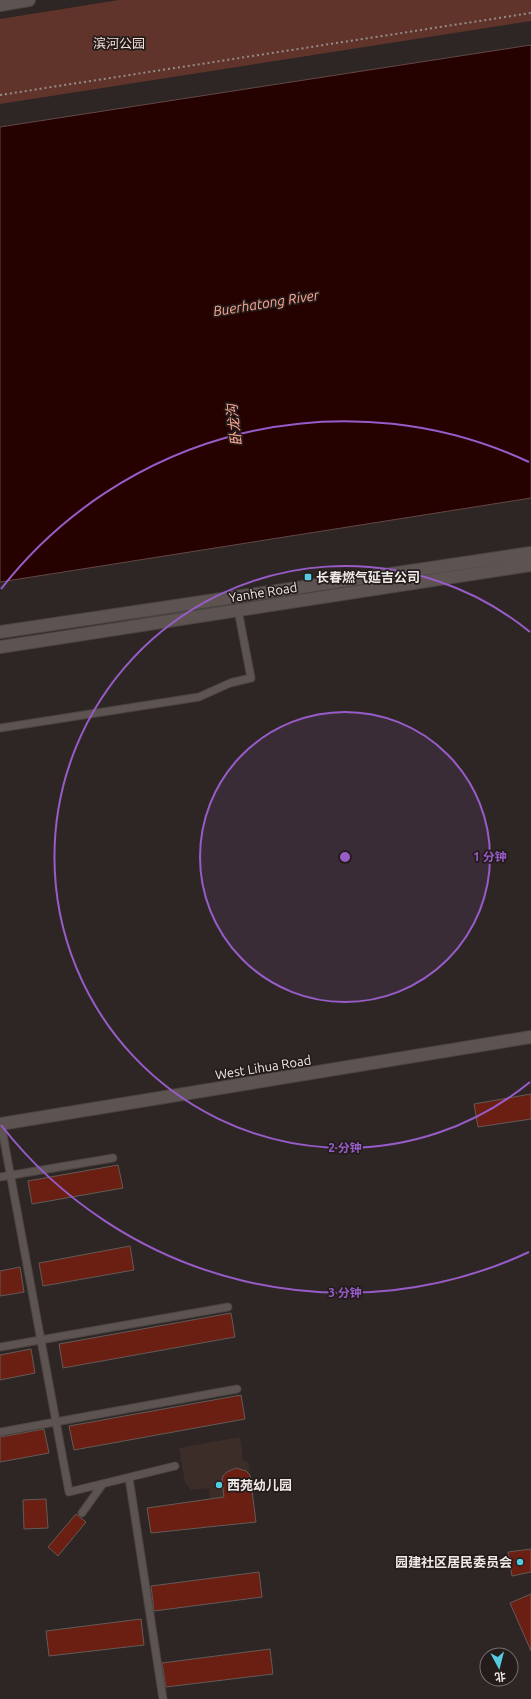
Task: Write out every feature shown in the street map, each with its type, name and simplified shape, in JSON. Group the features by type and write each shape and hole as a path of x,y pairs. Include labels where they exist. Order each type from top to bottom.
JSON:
{"main road":[{"path":"0,5 29,0"},
{"name":"Yanhe Road","path":"0,632 531,553"},
{"name":"Yanhe Road","path":"0,647 531,565"},
{"name":"West Lihua Road","path":"1,1124 531,1037"}],"lane":[{"path":"0,728 199,697 230,683 251,678 238,610"},
{"path":"1,1124 69,1492 175,1466"},
{"path":"0,1177 113,1158"},
{"path":"0,1347 228,1308"},
{"path":"0,1432 237,1389"},
{"path":"129,1478 163,1699"},
{"path":"82,1513 102,1485"}],"path":[{"path":"0,95 531,13"}],"shaded area":[{"name":"西苑幼儿园","path":"240,1437 243,1460 248,1462 256,1522 151,1533 147,1508 210,1499 209,1488 191,1490 185,1483 179,1448"}],"green space":[{"name":"滨河公园","path":"119,0 531,0 531,21 0,104 0,19"}],"water":[{"path":"531,45 531,498 0,582 0,127"}],"building":[{"path":"531,1094 531,1119 478,1127 474,1104"},
{"path":"118,1165 123,1188 32,1204 28,1181"},
{"path":"130,1246 134,1270 43,1286 39,1263"},
{"path":"20,1267 24,1292 0,1296 0,1271"},
{"path":"231,1313 235,1337 63,1368 59,1344"},
{"path":"31,1349 35,1373 0,1380 0,1355"},
{"path":"241,1395 245,1419 74,1450 69,1426"},
{"path":"44,1429 49,1453 0,1462 0,1437"},
{"path":"236,1468 246,1471 250,1475 256,1522 151,1533 147,1508 224,1497 223,1476 227,1472"},
{"path":"46,1499 48,1528 24,1529 23,1500"},
{"path":"76,1514 86,1522 58,1556 48,1547"},
{"name":"园建社区居民委员会","path":"531,1549 531,1572 512,1576 508,1552"},
{"path":"259,1572 262,1597 154,1611 151,1586"},
{"path":"531,1594 531,1651 510,1603"},
{"path":"141,1619 144,1645 49,1656 46,1631"},
{"path":"270,1649 273,1674 166,1687 162,1663"}],"place":[{"name":"长春燃气延吉公司","path":"308,577"},
{"name":"西苑幼儿园","path":"219,1485"},
{"name":"园建社区居民委员会","path":"520,1562"}],"water label":[{"name":"Buerhatong River","path":"266,303"},
{"name":"卧龙沟","path":"234,425"}]}
